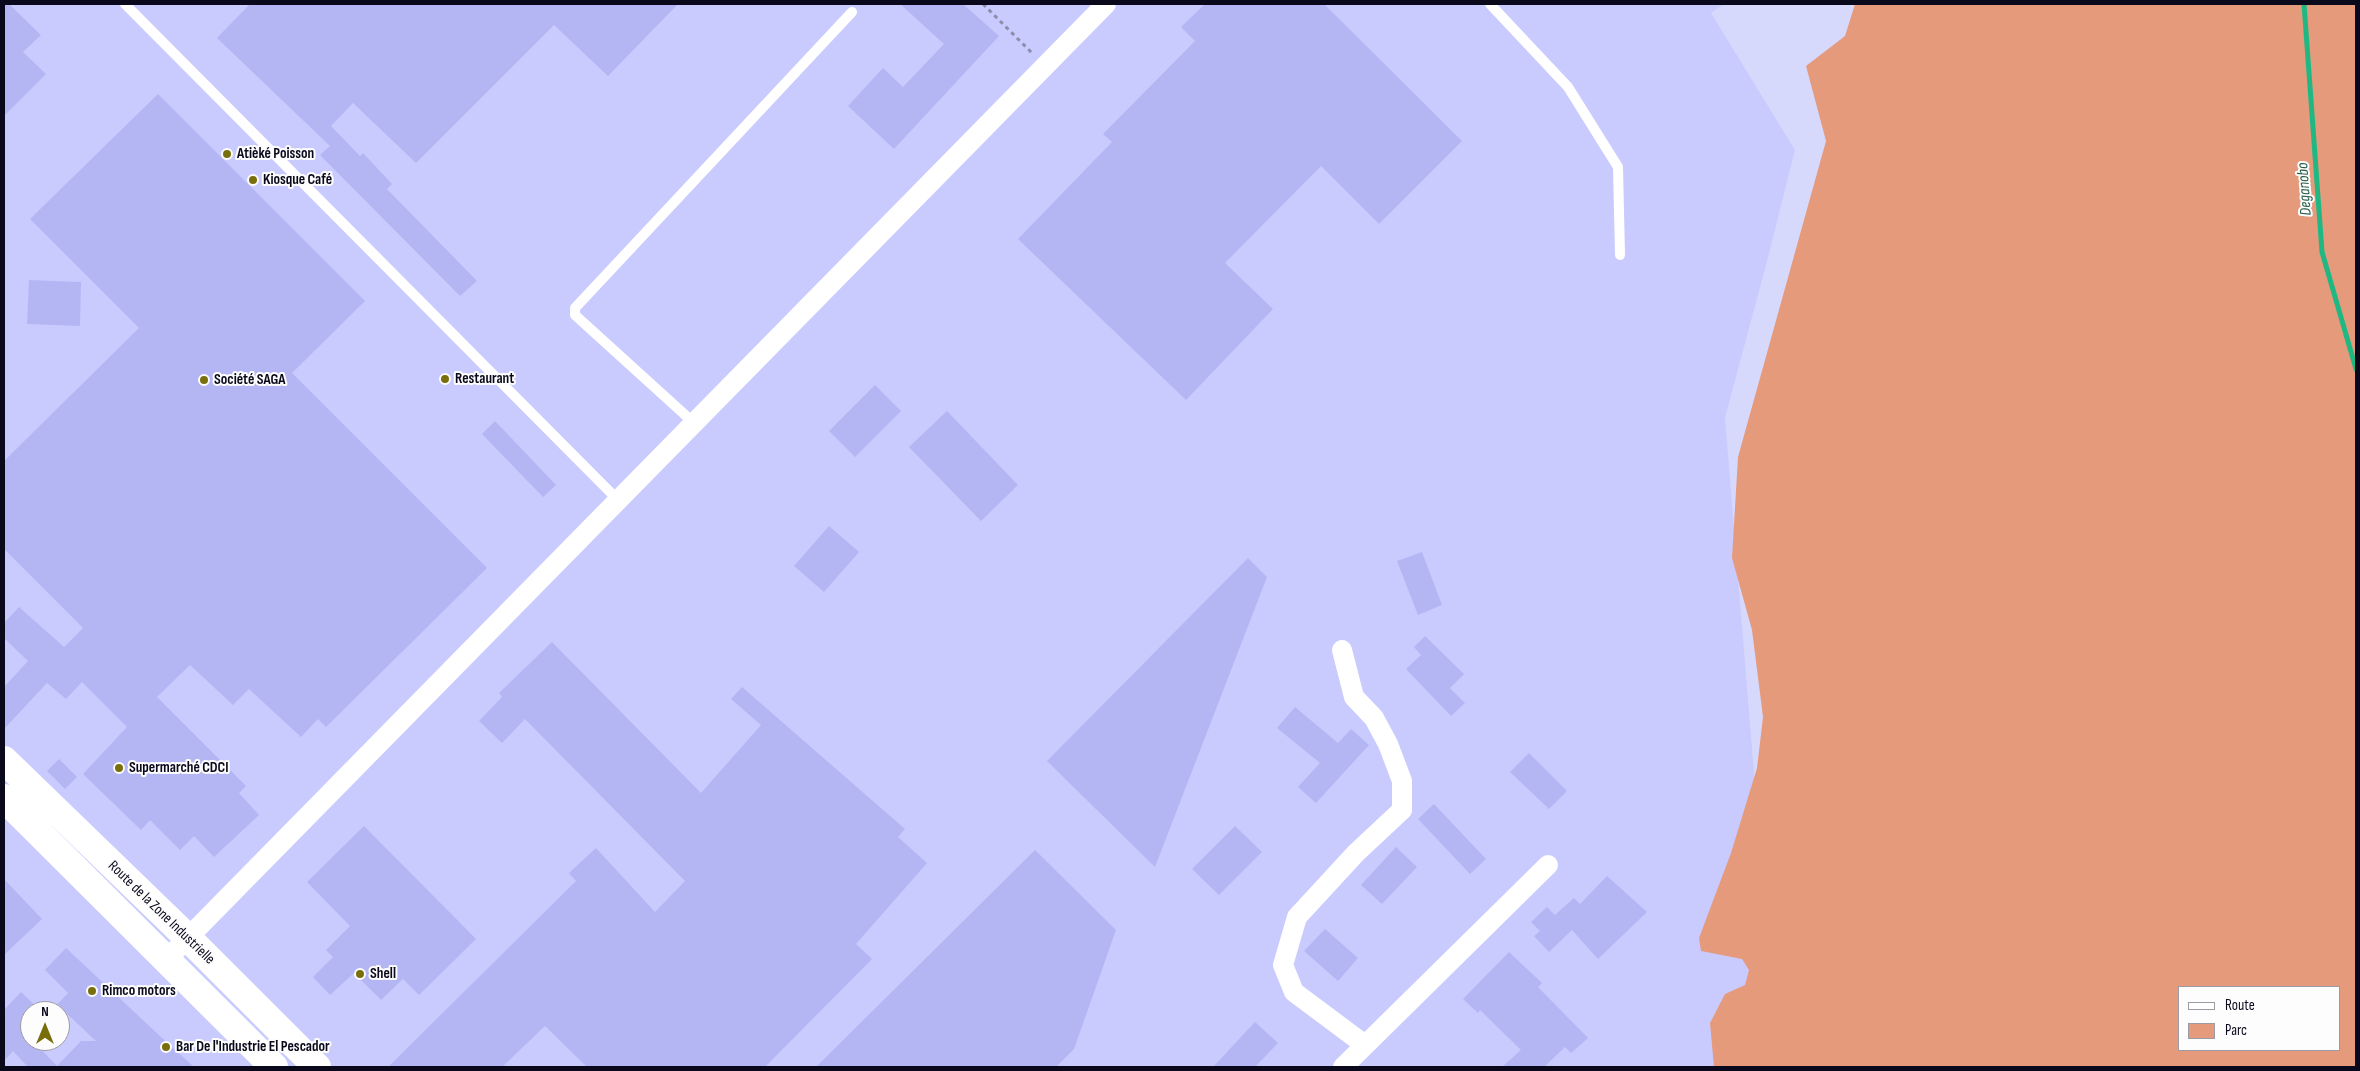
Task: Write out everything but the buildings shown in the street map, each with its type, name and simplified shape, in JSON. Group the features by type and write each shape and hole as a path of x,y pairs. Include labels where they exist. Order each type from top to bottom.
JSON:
{"main road":[{"name":"Route de la Zone Industrielle","path":"4,760 188,938 317,1067"},
{"name":"Route de la Zone Industrielle","path":"4,798 274,1067"}],"street":[{"path":"167,959 1106,4"},
{"path":"1342,650 1354,697 1374,718 1388,744 1402,781 1402,810 1356,853 1297,917 1283,965 1294,992 1365,1045"},
{"path":"1343,1067 1548,865"}],"lane":[{"path":"125,4 618,500"},
{"path":"1490,4 1568,86 1618,167 1620,255"},
{"path":"694,423 575,315 574,308 852,12"}],"path":[{"path":"983,4 1046,67"}],"shaded area":[{"path":"4,4 1724,4 1711,13 1795,150 1725,418 1778,1067 4,1067"}],"green space":[{"path":"1855,4 2356,4 2356,1067 1714,1067 1710,1023 1725,994 1745,985 1749,970 1742,959 1701,951 1699,938 1731,853 1757,768 1763,717 1752,630 1732,558 1738,457 1826,141 1806,66 1845,36"}],"waterway":[{"name":"Deganobo","path":"2304,4 2322,252 2356,369"}],"place":[{"name":"Atièké Poisson","path":"227,154"},
{"name":"Kiosque Café","path":"253,180"},
{"name":"Restaurant","path":"445,379"},
{"name":"Société SAGA","path":"204,380"},
{"name":"Supermarché CDCI","path":"119,768"},
{"name":"Shell","path":"360,974"},
{"name":"Rimco motors","path":"92,991"},
{"name":"Bar De l'Industrie El Pescador","path":"166,1047"}]}
